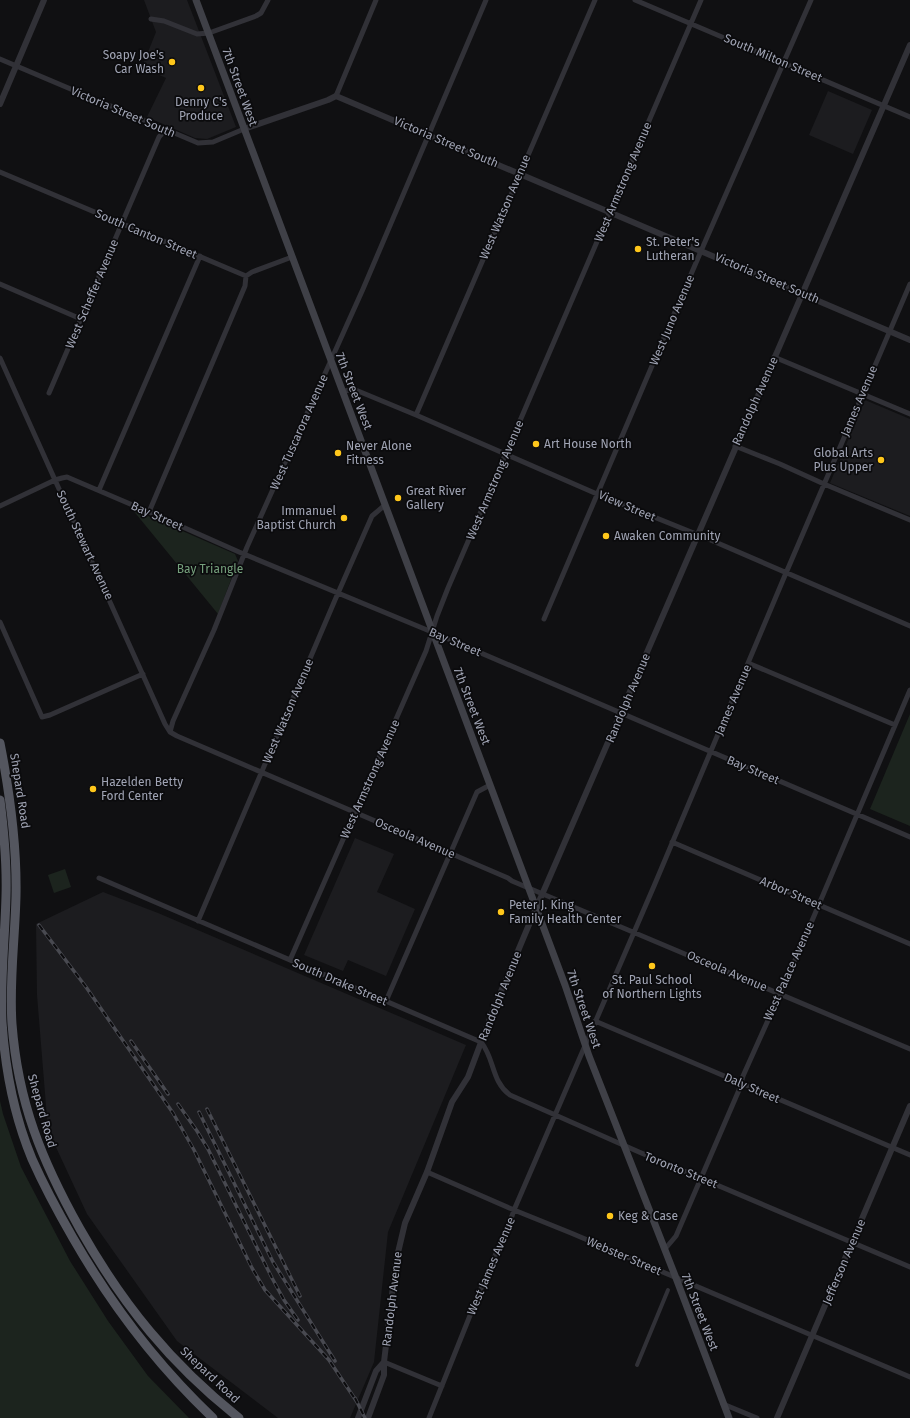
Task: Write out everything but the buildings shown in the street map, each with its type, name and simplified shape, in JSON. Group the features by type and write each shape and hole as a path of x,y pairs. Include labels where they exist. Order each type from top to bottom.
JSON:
{"highway":[{"name":"Shepard Road","path":"0,743 11,802 16,864 12,1024 18,1073 28,1113 41,1154 62,1197 97,1258 124,1299 154,1338 181,1367 221,1404 239,1418"},
{"name":"Shepard Road","path":"0,800 4,832 6,895 1,978 2,1024 8,1073 17,1115 26,1142 34,1164 52,1201 88,1265 115,1306 160,1364 213,1418"}],"main road":[{"name":"7th Street West","path":"196,0 490,785 589,1056 665,1249 729,1418"}],"street":[{"path":"0,104 44,0"},
{"path":"151,19 164,21 197,34 209,33 256,16 261,13 268,0"},
{"path":"336,96 376,0"},
{"name":"West Tuscarora Avenue","path":"170,732 173,721 217,622 245,554 331,361 486,0"},
{"name":"West Watson Avenue","path":"416,415 595,0"},
{"name":"South Milton Street","path":"636,0 910,117"},
{"name":"West Armstrong Avenue","path":"290,960 426,651 437,616 701,0"},
{"name":"West Juno Avenue","path":"544,619 701,251 811,0"},
{"name":"Randolph Avenue","path":"368,1418 384,1375 384,1362 399,1244 405,1223 427,1172 452,1102 468,1077 505,982 774,357 910,46"},
{"name":"Victoria Street South","path":"0,59 198,143 212,142 336,96 429,134 910,340"},
{"name":"West Scheffer Avenue","path":"49,393 159,137 165,130"},
{"name":"South Canton Street","path":"0,172 246,276"},
{"path":"99,490 200,256"},
{"path":"149,512 245,286 246,276 252,272 292,257"},
{"path":"0,284 81,319"},
{"name":"James Avenue","path":"555,1115 910,284"},
{"path":"774,357 910,414"},
{"name":"South Stewart Avenue","path":"0,358 165,724 170,732"},
{"name":"View Street","path":"343,391 358,391 416,415 597,494 910,626"},
{"path":"736,446 910,520"},
{"name":"Bay Street","path":"0,506 55,480 67,478 99,490 245,554 432,632 910,837"},
{"name":"West Watson Avenue","path":"198,921 372,516 385,505"},
{"path":"0,622 42,717 50,715 143,674"},
{"path":"748,663 895,725"},
{"name":"West Palace Avenue","path":"665,1249 676,1236 702,1178 741,1083 910,690"},
{"name":"Osceola Avenue","path":"170,732 262,773 450,852 512,881 910,1049"},
{"path":"386,1002 477,792 490,785"},
{"name":"Arbor Street","path":"672,842 910,944"},
{"name":"South Drake Street","path":"99,878 481,1042"},
{"name":"Daly Street","path":"595,1021 910,1155"},
{"name":"Toronto Street","path":"481,1042 490,1057 498,1083 510,1095 639,1152 910,1267"},
{"name":"Jefferson Avenue","path":"777,1418 910,1106"},
{"name":"West James Avenue","path":"429,1418 477,1298 555,1115"},
{"name":"Webster Street","path":"427,1172 910,1377"},
{"path":"637,1365 668,1290"},
{"path":"384,1362 442,1386"},
{"name":"Randolph Avenue","path":"358,1418 376,1371 384,1362"},
{"path":"724,1404 757,1418"}],"shaded area":[{"path":"144,0 187,0 236,127 207,139 195,138 147,117 166,78 142,67 156,32"},
{"path":"828,91 872,110 853,154 809,135"},
{"path":"865,400 910,419 910,516 830,483"},
{"path":"355,838 394,854 377,892 415,909 386,976 348,960 343,971 304,955"},
{"path":"103,892 158,913 466,1045 388,1232 374,1362 350,1418 278,1418 177,1341 87,1214 48,1130 37,995 36,924"}],"green space":[{"name":"Bay Triangle","path":"132,509 235,554 238,561 218,614"},
{"path":"910,714 910,826 870,809"},
{"path":"65,869 71,887 54,893 48,875"},
{"path":"0,1101 21,1167 70,1261 108,1321 148,1376 189,1418 0,1418"}],"railway":[{"path":"39,925 86,987 173,1113 194,1150 252,1268 265,1290 329,1360 357,1402"},
{"path":"131,1041 168,1094"},
{"path":"178,1104 208,1149 272,1278 284,1300 298,1320"},
{"path":"207,1109 300,1296"},
{"path":"199,1112 273,1262 335,1361"},
{"path":"355,1398 365,1418"}],"place":[{"name":"Soapy Joe's Car Wash","path":"172,62"},
{"name":"Denny C's Produce","path":"201,88"},
{"name":"St. Peter's Lutheran","path":"638,249"},
{"name":"Art House North","path":"536,444"},
{"name":"Never Alone Fitness","path":"338,453"},
{"name":"Global Arts Plus Upper","path":"881,460"},
{"name":"Great River Gallery","path":"398,498"},
{"name":"Immanuel Baptist Church","path":"344,518"},
{"name":"Awaken Community","path":"606,536"},
{"name":"Hazelden Betty Ford Center","path":"93,789"},
{"name":"Peter J. King Family Health Center","path":"501,912"},
{"name":"St. Paul School of Northern Lights","path":"652,966"},
{"name":"Keg & Case","path":"610,1216"}]}
